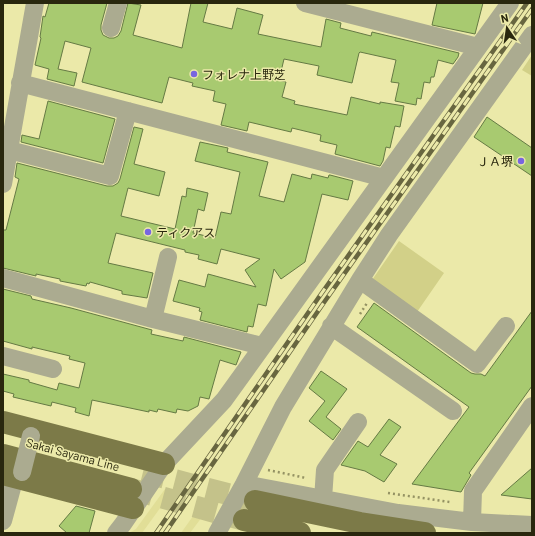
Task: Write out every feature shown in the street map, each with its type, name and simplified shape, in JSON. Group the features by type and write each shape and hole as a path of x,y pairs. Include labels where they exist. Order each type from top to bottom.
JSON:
{"main road":[{"path":"3,422 32,433 164,464"},
{"name":"Sakai Sayama Line","path":"3,436 136,490"},
{"name":"Sakai Sayama Line","path":"3,455 136,490"},
{"path":"15,475 136,490"},
{"path":"250,493 370,528 425,533"},
{"path":"244,520 300,533"}],"street":[{"path":"3,184 35,3"},
{"path":"112,28 118,3"},
{"path":"305,3 338,7 478,47"},
{"path":"116,533 123,524 136,490 164,464 224,400 510,3"},
{"path":"217,533 250,493 283,407 360,280 389,235 532,35"},
{"path":"20,83 384,178"},
{"path":"9,150 110,176 128,111"},
{"path":"153,319 168,257"},
{"path":"3,278 153,319 262,346"},
{"path":"360,280 478,364 499,330"},
{"path":"331,326 453,410"},
{"path":"3,356 53,369"},
{"path":"472,514 473,491 532,406"},
{"path":"324,490 325,470 358,422"},
{"path":"3,521 15,475 32,433"},
{"path":"250,493 324,490 398,513 472,514 532,525"}],"path":[{"path":"267,470 324,490"},
{"path":"383,492 472,514"}],"shaded area":[{"path":"532,55 532,76 522,70"},
{"path":"399,241 444,273 417,312 372,280"},
{"path":"165,489 171,493 142,533 129,533 136,529"},
{"path":"211,491 216,497 208,509 190,533 181,533"}],"building":[{"path":"49,3 107,3 101,30 103,35 109,38 118,36 121,31 128,3 141,5 133,35 182,48 191,3 208,3 203,22 232,29 237,8 263,15 258,34 321,47 326,19 341,23 340,28 371,36 372,32 459,53 453,64 438,60 434,77 431,77 430,83 424,82 421,99 417,98 416,105 395,101 399,83 391,82 396,60 360,52 352,83 317,75 319,66 284,59 279,80 286,82 282,97 295,101 294,104 347,115 351,97 380,104 380,102 404,106 400,127 395,126 390,148 386,147 383,161 380,166 335,154 337,145 320,141 321,135 292,128 291,132 249,122 247,131 221,125 226,104 213,101 215,91 192,86 193,83 169,77 162,103 82,82 91,48 65,41 58,69 77,73 74,86 47,79 49,69 35,65 41,38 43,16 45,17"},
{"path":"437,3 483,3 475,34 432,25"},
{"path":"48,101 115,119 103,163 21,142 22,135 39,139"},
{"name":"ＪＡ堺","path":"487,117 532,148 532,176 474,137"},
{"path":"134,127 143,129 134,164 165,172 159,196 128,188 121,216 175,229 182,196 186,197 187,188 208,193 204,211 198,209 193,233 215,238 221,212 231,214 240,172 195,161 200,142 228,148 227,152 268,162 259,196 284,202 292,174 311,179 312,174 328,178 330,175 353,181 348,200 322,194 305,262 281,279 274,269 266,306 258,304 253,327 248,326 247,332 200,320 202,312 199,311 200,308 173,301 179,280 205,287 208,274 256,287 245,270 260,259 221,249 217,264 198,259 199,255 185,252 185,250 116,233 108,263 153,273 147,298 122,294 122,291 90,282 89,284 87,283 86,286 60,281 60,279 36,274 36,276 3,268 3,230 6,230 19,179 15,177 17,163 107,186 113,186 118,183 120,179"},
{"path":"3,289 31,296 32,299 152,330 151,334 183,341 184,337 241,352 236,365 220,360 209,399 200,397 198,406 188,411 177,409 176,413 158,409 157,412 149,410 149,412 92,400 89,416 75,412 76,408 52,402 51,406 13,397 14,394 3,391 3,374 29,380 29,382 57,390 59,383 79,388 85,363 69,359 70,356 32,347 32,349 3,341"},
{"path":"374,303 471,373 485,376 532,311 532,386 469,473 471,475 461,492 412,484 469,407 357,327"},
{"path":"321,371 347,389 326,417 341,429 333,440 309,421 325,401 309,388"},
{"path":"389,419 401,427 380,455 397,464 384,482 365,471 341,465 358,441 368,447"},
{"path":"532,468 532,499 501,495"},
{"path":"76,506 95,511 89,533 67,533 59,526"}],"tunnel":[{"path":"143,472 255,501"},
{"path":"131,489 244,520"}],"railway":[{"path":"156,533 319,297 527,3"},
{"path":"165,533 325,301 532,9"}],"place":[{"name":"フォレナ上野芝","path":"194,74"},
{"name":"ＪＡ堺","path":"521,161"},
{"name":"ティクアス","path":"148,232"}]}
